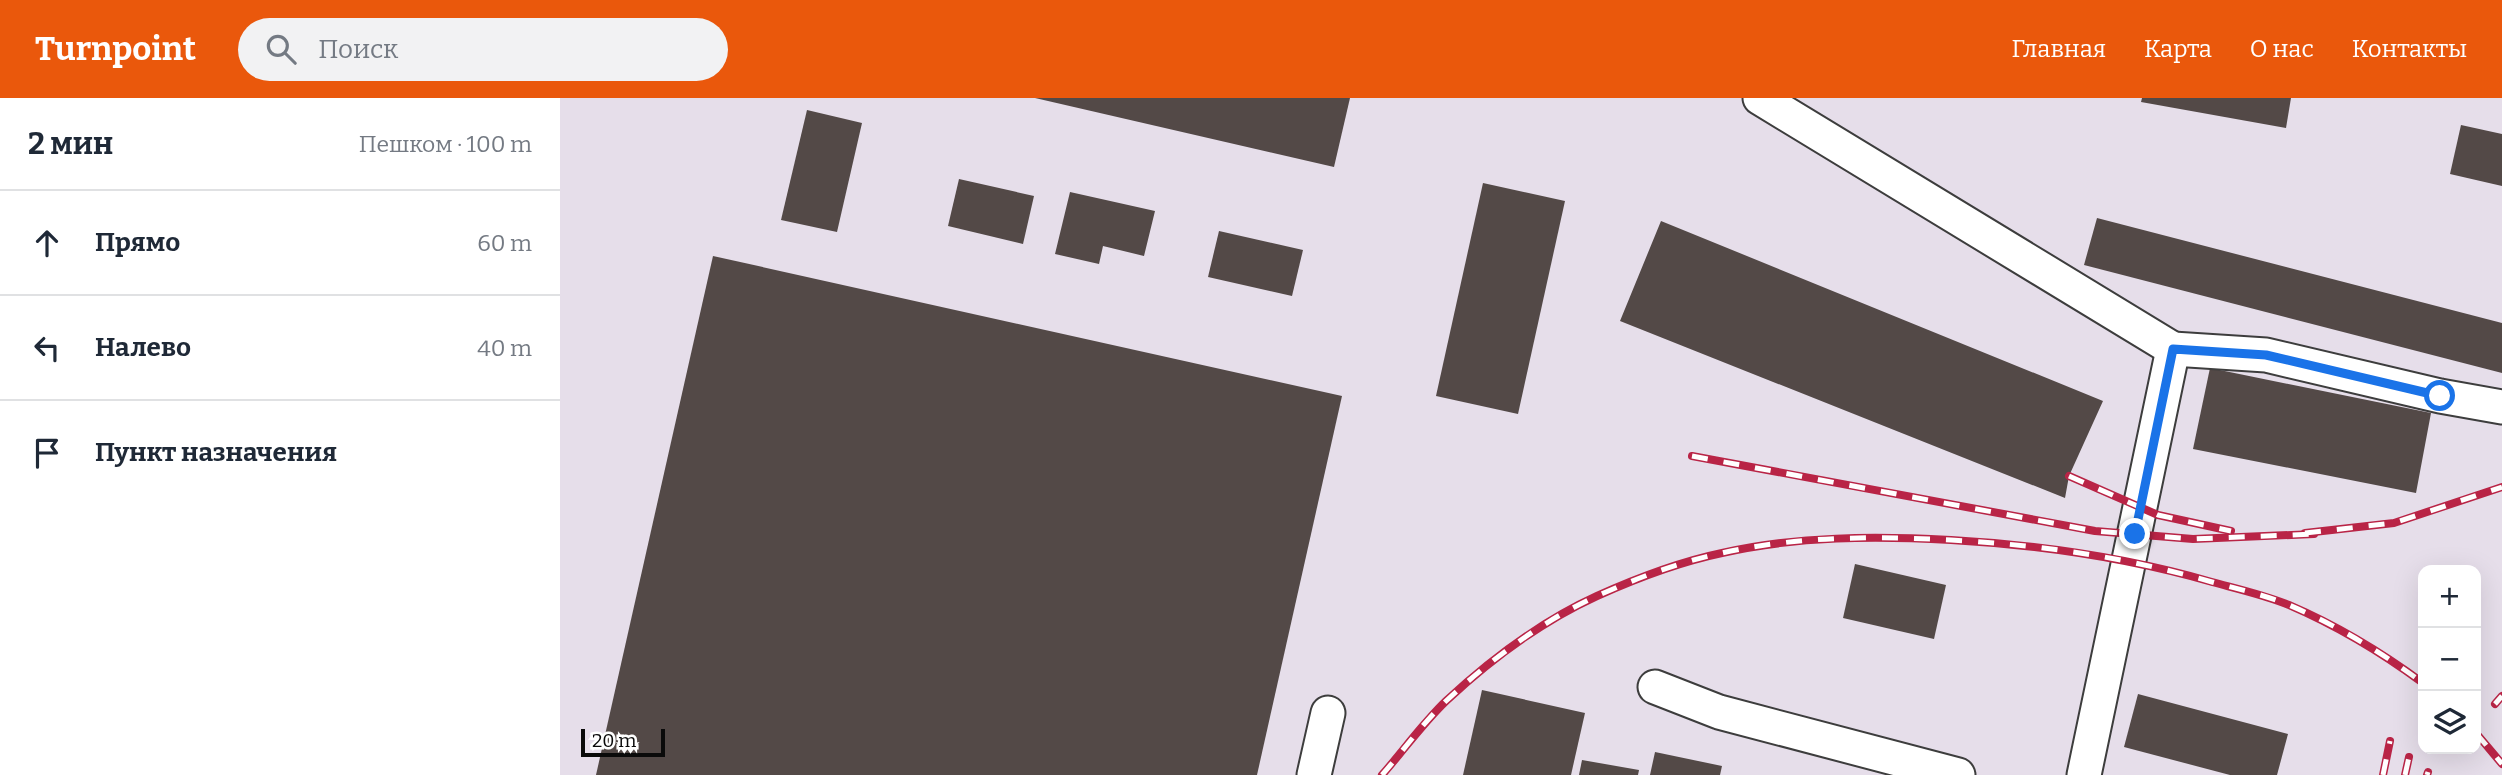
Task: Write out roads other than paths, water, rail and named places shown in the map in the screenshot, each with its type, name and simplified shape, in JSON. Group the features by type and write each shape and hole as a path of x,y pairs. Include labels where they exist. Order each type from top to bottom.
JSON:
{"lane":[{"path":"1760,98 2173,349 2266,355 2440,396 2502,407"},
{"path":"2084,775 2173,349"},
{"path":"1655,687 1719,712 1958,775"},
{"path":"1314,775 1328,713"}],"railway":[{"path":"1692,456 2095,531 2193,539 2314,534"},
{"path":"2069,476 2158,515 2231,531"},
{"path":"2305,533 2394,523 2502,487"},
{"path":"1382,775 1446,701 1517,642 1556,617 1627,583 1690,561 1750,547 1807,540 1894,538 1985,542 2083,554 2180,573 2289,605 2359,640 2418,680"},
{"path":"2495,704 2502,696"},
{"path":"2481,739 2502,764"},
{"path":"2383,775 2390,741"},
{"path":"2405,775 2409,757"}]}
